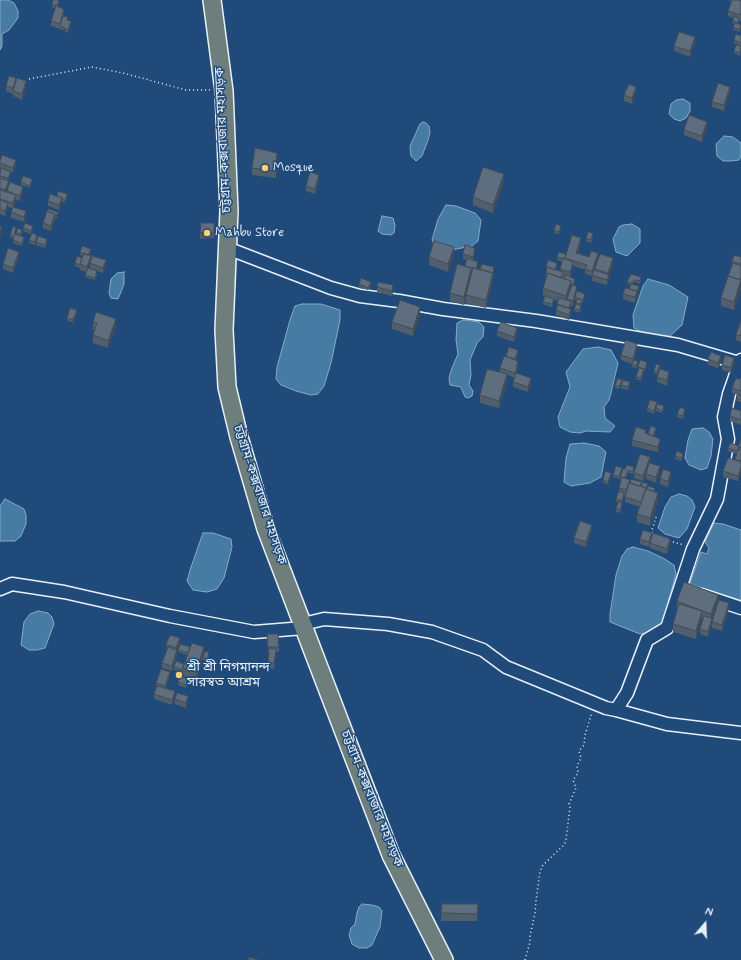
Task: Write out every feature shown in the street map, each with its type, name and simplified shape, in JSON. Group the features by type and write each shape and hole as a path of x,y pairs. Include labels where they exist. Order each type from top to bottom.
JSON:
{"highway":[{"name":"চট্টগ্রাম-কক্সবাজার মহাসড়ক","path":"212,0 224,91 229,211 224,330 227,387 239,437 266,528 391,855 444,960"}],"street":[{"path":"227,248 330,288 360,296 536,321 678,345 740,362 729,394 724,417 728,439 717,499 694,547 667,628 647,640 628,693 616,710"},
{"path":"0,589 12,584 64,592 170,616 254,632 304,626 324,619 388,624 432,632 483,650 506,667 606,708 668,724 741,733"},
{"path":"680,587 741,608"}],"path":[{"path":"29,79 92,67 123,73 186,90 224,91"},
{"path":"654,537 652,535 652,530 657,514"},
{"path":"666,540 694,547"},
{"path":"525,960 535,913 540,871 543,865 564,845 566,840 570,807 569,804 576,788 573,780 578,773 577,766 581,758 580,751 584,745 585,734 594,703"}],"water":[{"path":"0,0 8,0 14,3 18,11 18,18 9,30 2,34 2,46 0,50"},
{"path":"683,99 690,103 690,111 686,118 680,121 674,119 669,114 671,104 676,100"},
{"path":"423,122 429,126 430,133 422,156 416,161 411,156 410,146 420,124"},
{"path":"724,136 733,137 741,143 741,156 739,160 723,161 717,156 716,144"},
{"path":"446,205 456,206 475,213 481,220 478,241 472,246 451,250 435,246 432,240 438,219"},
{"path":"382,216 393,218 395,225 394,233 391,235 382,234 378,231"},
{"path":"632,224 640,229 640,243 627,256 616,252 613,239 619,227"},
{"path":"124,272 124,284 118,299 111,298 109,293 111,279 117,273"},
{"path":"648,279 669,285 688,297 682,325 669,337 648,335 634,328 633,315 643,286"},
{"path":"302,304 321,304 340,310 340,320 331,363 324,386 318,394 311,395 281,385 276,379 277,367 290,320 295,306"},
{"path":"463,320 479,322 484,327 483,337 477,343 470,360 471,375 469,385 473,391 472,396 468,398 465,397 461,387 450,385 449,378 458,354 456,340 457,323"},
{"path":"598,347 611,350 618,363 609,400 604,407 605,418 615,426 610,432 570,432 560,427 558,417 570,387 566,372 583,349"},
{"path":"703,428 709,432 713,439 711,456 707,468 701,470 689,465 685,458 688,440 692,429"},
{"path":"584,443 599,446 606,452 601,477 590,483 571,486 564,482 566,458 570,444"},
{"path":"679,494 687,496 692,500 695,507 687,529 679,538 665,534 658,528 665,507 671,497"},
{"path":"5,499 24,509 26,515 26,524 21,536 15,541 0,541 0,506"},
{"path":"714,523 723,524 741,530 741,601 690,583 701,552 707,554 709,548 705,542"},
{"path":"203,533 213,533 231,539 232,547 224,578 217,589 207,592 193,590 187,581"},
{"path":"633,547 648,551 663,558 674,565 676,574 661,625 651,632 640,634 610,622 616,575 622,556 627,549"},
{"path":"38,611 48,613 52,617 54,624 45,648 29,650 21,645 24,622 30,614"},
{"path":"362,904 379,907 382,911 380,927 372,945 367,948 359,948 352,944 349,935 351,928 355,924 359,907"}],"building":[{"path":"53,0 59,0 57,6 52,4"},
{"path":"732,0 741,1 740,15 728,11"},
{"path":"56,6 64,9 60,24 51,21"},
{"path":"63,16 68,17 67,20 71,21 68,30 60,26"},
{"path":"734,16 739,18 738,23 733,21"},
{"path":"735,23 741,25 740,30 733,27"},
{"path":"679,32 695,37 690,51 674,46"},
{"path":"736,34 741,36 741,43 734,40"},
{"path":"736,45 741,46 740,53 734,51"},
{"path":"9,76 16,78 13,88 6,86"},
{"path":"17,78 26,81 22,94 13,91"},
{"path":"718,83 730,87 724,105 712,102"},
{"path":"629,84 636,87 632,98 624,95"},
{"path":"689,115 707,122 702,136 684,130"},
{"path":"255,148 277,153 276,171 252,168"},
{"path":"2,155 16,160 13,168 0,163"},
{"path":"483,167 504,174 493,205 473,197"},
{"path":"1,168 11,172 8,178 0,176"},
{"path":"310,172 319,175 315,189 306,186"},
{"path":"23,176 32,179 30,186 21,182"},
{"path":"0,178 9,181 5,190 0,188"},
{"path":"10,182 23,187 20,196 7,191"},
{"path":"0,190 16,195 13,203 0,199"},
{"path":"58,191 67,194 65,201 57,196"},
{"path":"50,194 62,198 59,205 48,201"},
{"path":"0,200 8,203 5,211 0,209"},
{"path":"13,207 26,211 24,217 11,212"},
{"path":"48,209 58,212 56,216 55,214 47,211"},
{"path":"47,211 55,214 51,226 43,223"},
{"path":"25,223 33,226 31,231 23,228"},
{"path":"201,223 214,223 214,233 200,233"},
{"path":"556,224 561,226 559,232 554,230"},
{"path":"13,226 16,228 14,234 24,237 22,244 13,240 14,236 10,235"},
{"path":"18,228 22,230 21,234 16,233"},
{"path":"588,232 593,233 591,240 586,238"},
{"path":"32,233 37,235 35,242 29,240"},
{"path":"572,235 581,238 576,253 589,257 591,251 598,253 592,271 585,269 587,265 565,258"},
{"path":"38,236 47,239 45,245 36,242"},
{"path":"434,241 454,247 448,264 429,257"},
{"path":"465,245 475,248 473,257 463,254"},
{"path":"82,246 91,249 88,255 80,253"},
{"path":"8,248 19,252 13,268 3,264"},
{"path":"559,252 566,254 565,259 557,257"},
{"path":"84,253 91,256 87,267 80,264"},
{"path":"600,254 613,258 608,273 595,269"},
{"path":"734,255 741,257 741,264 732,261"},
{"path":"77,256 82,258 80,265 75,263"},
{"path":"92,256 106,260 103,268 90,263"},
{"path":"467,258 478,262 476,268 465,266"},
{"path":"563,258 573,262 570,272 560,269"},
{"path":"548,260 557,263 555,270 546,268"},
{"path":"733,263 741,266 740,280 728,276"},
{"path":"457,264 471,268 464,297 450,293"},
{"path":"482,264 494,267 493,273 480,269"},
{"path":"547,267 563,272 561,278 548,273 547,274"},
{"path":"88,268 97,271 95,278 85,275"},
{"path":"473,268 493,273 486,300 466,295"},
{"path":"594,270 609,275 607,280 592,275"},
{"path":"548,273 571,281 566,296 543,288"},
{"path":"631,274 641,277 640,281 634,280 633,283 627,282"},
{"path":"566,275 575,279 573,285 571,285 571,281 564,279"},
{"path":"728,276 741,280 734,302 721,298"},
{"path":"361,278 371,282 368,288 359,284"},
{"path":"378,282 393,285 392,291 377,287"},
{"path":"631,284 639,286 637,292 629,289"},
{"path":"572,285 577,286 573,301 567,299"},
{"path":"625,288 637,291 635,297 623,294"},
{"path":"577,291 585,294 583,300 575,297"},
{"path":"545,296 554,299 552,304 543,302"},
{"path":"559,298 571,301 569,308 557,304"},
{"path":"577,299 582,300 580,304 576,303"},
{"path":"400,300 420,307 413,329 392,322"},
{"path":"576,304 581,306 580,310 574,309"},
{"path":"558,305 571,309 569,315 556,310"},
{"path":"70,308 77,310 73,320 67,318"},
{"path":"96,312 116,319 108,341 93,335 97,323 93,322"},
{"path":"741,320 741,336 736,335"},
{"path":"501,322 517,328 514,337 497,331"},
{"path":"626,340 637,344 633,359 621,355"},
{"path":"509,347 518,350 515,359 506,356"},
{"path":"711,352 721,356 718,363 708,359"},
{"path":"725,355 734,358 731,368 722,365"},
{"path":"504,356 518,361 515,373 500,368"},
{"path":"633,360 638,361 636,366 632,364"},
{"path":"640,360 647,362 645,369 638,367"},
{"path":"656,364 660,365 657,372 654,370"},
{"path":"639,368 644,369 641,378 636,377"},
{"path":"487,369 507,374 499,401 480,395"},
{"path":"660,369 669,372 667,380 657,377"},
{"path":"516,373 531,378 528,387 513,382"},
{"path":"618,378 622,380 619,387 615,385"},
{"path":"736,378 741,380 741,391 732,388"},
{"path":"623,380 630,382 628,387 621,385"},
{"path":"738,395 741,396 741,400 737,398"},
{"path":"650,400 657,402 654,411 647,408"},
{"path":"657,404 664,406 662,411 656,408"},
{"path":"680,407 685,409 683,416 677,415"},
{"path":"732,408 741,411 741,420 730,416"},
{"path":"651,426 656,428 653,436 648,434"},
{"path":"636,427 646,430 645,433 660,439 658,447 632,440"},
{"path":"741,439 741,448 738,447"},
{"path":"730,443 739,446 737,451 728,448"},
{"path":"739,449 741,449 741,461 735,459"},
{"path":"677,451 683,454 681,458 675,456"},
{"path":"640,454 650,457 643,476 634,473"},
{"path":"728,458 741,462 738,476 723,471"},
{"path":"649,463 660,466 656,477 646,474"},
{"path":"627,465 634,467 633,472 628,470 625,478 620,477 623,469 625,469"},
{"path":"616,466 622,468 619,477 613,475"},
{"path":"663,469 671,472 668,481 660,479"},
{"path":"605,471 611,473 608,482 603,480"},
{"path":"622,477 630,480 626,490 619,488"},
{"path":"631,479 642,482 640,486 630,483"},
{"path":"643,482 648,484 646,489 641,486"},
{"path":"629,483 646,488 641,502 625,497"},
{"path":"648,486 655,488 654,491 647,489"},
{"path":"646,489 658,493 650,518 637,514"},
{"path":"619,491 624,493 622,501 616,499"},
{"path":"618,502 622,503 620,510 616,509"},
{"path":"580,521 592,525 586,542 574,538"},
{"path":"643,530 652,533 649,542 640,539"},
{"path":"653,533 670,539 667,549 650,543"},
{"path":"684,582 718,595 711,614 677,601"},
{"path":"719,600 729,603 722,625 712,622"},
{"path":"679,604 702,611 696,631 673,624"},
{"path":"704,616 712,618 708,632 700,629"},
{"path":"267,634 278,634 279,647 268,647"},
{"path":"170,635 180,638 176,648 166,644"},
{"path":"192,643 204,647 196,672 183,668"},
{"path":"180,644 190,647 188,653 178,650"},
{"path":"168,647 177,650 172,666 162,663"},
{"path":"269,648 276,649 274,664 268,663"},
{"path":"205,651 209,653 207,659 203,657"},
{"path":"176,661 184,664 182,670 174,667"},
{"path":"161,669 170,672 165,686 156,683"},
{"path":"180,676 188,679 186,685 178,682"},
{"path":"157,686 175,691 172,700 154,694"},
{"path":"177,693 188,696 186,703 175,699"},
{"path":"442,904 478,904 477,914 441,913"},
{"path":"249,957 259,960 248,960"}],"place":[{"name":"Mosque","path":"265,168"},
{"name":"Mahbu Store","path":"207,233"},
{"name":"শ্রী শ্রী নিগমানন্দ সারস্বত আশ্রম","path":"179,675"}]}
